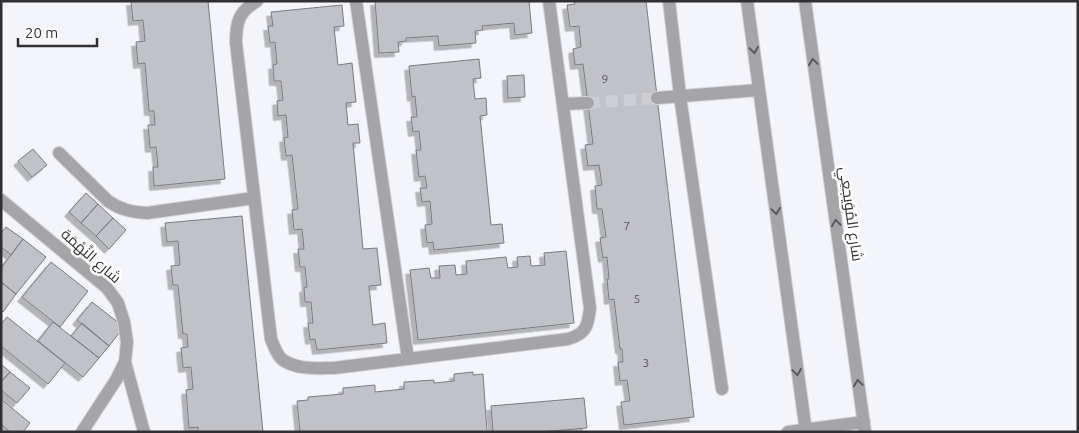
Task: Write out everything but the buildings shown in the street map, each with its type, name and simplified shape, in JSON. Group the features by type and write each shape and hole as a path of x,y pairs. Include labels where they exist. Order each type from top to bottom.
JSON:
{"street":[{"path":"256,1 249,5 241,14 236,28 236,43 271,340 282,359 294,365 312,368 334,368 568,339 578,336 586,328 590,308 549,1"},
{"path":"356,1 408,359"},
{"path":"669,1 680,96 722,389"},
{"path":"747,1 805,431"},
{"name":"شارع المُوَيجعِي","path":"805,1 864,427"},
{"path":"657,98 759,90"},
{"path":"563,104 588,103"},
{"path":"59,153 108,201 115,206 133,212 148,213 254,198"},
{"name":"شارع النَّهْمَة","path":"1,200 107,288 118,303 124,322 127,342 125,362 116,380 82,432"},
{"path":"125,362 144,432"},
{"path":"788,432 864,427"}],"tunnel":[{"path":"588,103 657,98"}]}
